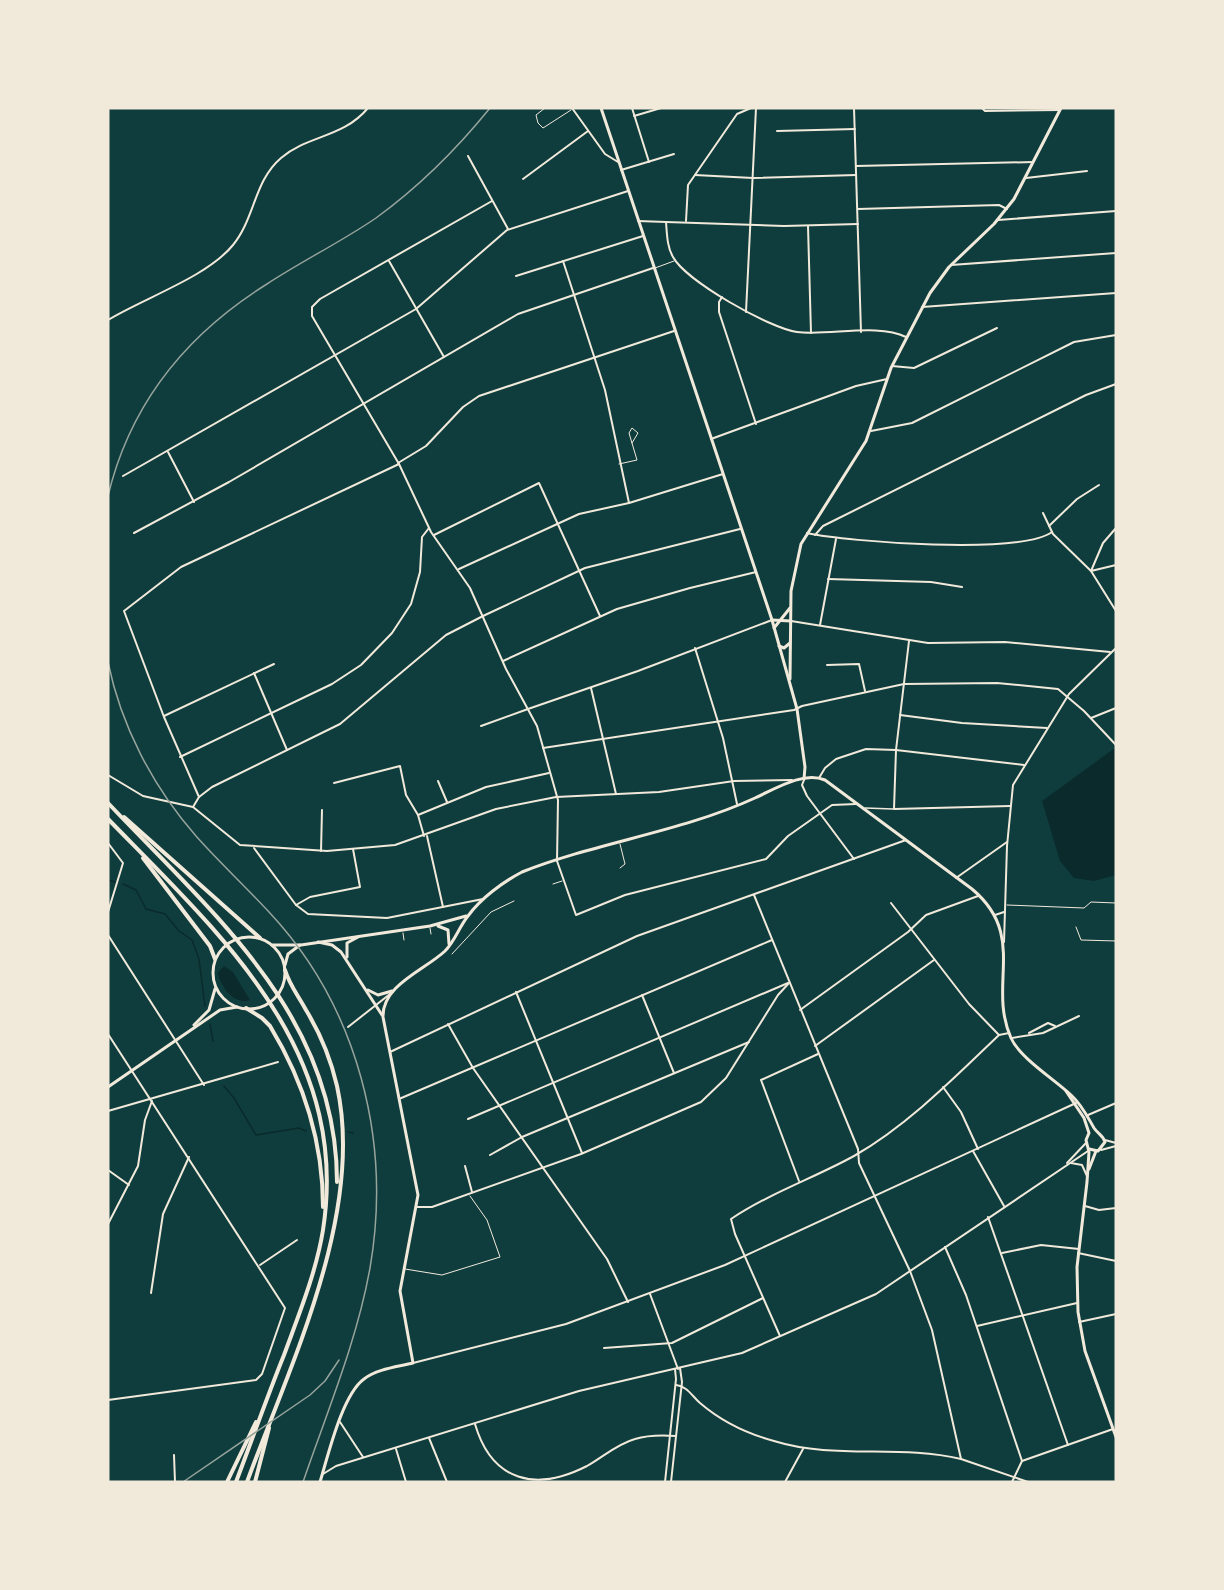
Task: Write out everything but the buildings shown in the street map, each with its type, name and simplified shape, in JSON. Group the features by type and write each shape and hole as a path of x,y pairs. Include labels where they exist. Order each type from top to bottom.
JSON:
{"highway":[{"path":"108,803 227,927 285,1004 313,1058 328,1104 336,1155 336,1204"},
{"path":"108,803 260,938"},
{"path":"108,819 219,934 264,993 277,1012 303,1061 319,1114 326,1169 323,1226 308,1288 268,1397 227,1482"},
{"path":"133,845 210,946 215,959"},
{"path":"255,1482 270,1420 317,1295 332,1241 342,1142 338,1091 321,1041 305,1007 290,987 285,969"},
{"path":"246,1008 270,1026 307,1100 320,1154 323,1226"},
{"path":"247,1482 267,1430"},
{"path":"236,1482 253,1431"}],"main road":[{"path":"601,108 772,620 797,709 805,767 804,780"},
{"path":"790,683 791,588 799,549 807,533 860,453 871,431 892,366 922,307 951,265 1007,209 1035,162 1061,109"},
{"path":"775,633 775,626 790,606"},
{"path":"772,620 791,621"},
{"path":"778,644 785,648 790,642"},
{"path":"321,1481 340,1422 356,1388 365,1378 413,1363 400,1294 403,1268 417,1207 417,1187 383,1017 384,1004 394,990 447,948 468,915 513,877 557,861 714,816 785,784 819,778 865,808 979,895 995,915 1004,948 1004,1002 1011,1038 1020,1051 1065,1090 1088,1115 1104,1139 1101,1150 1090,1150"},
{"path":"190,1029 209,1010 214,1001 215,959 224,947 234,940 245,937 260,938 272,945 302,945 430,926 468,915"},
{"path":"430,926 441,926 448,930 451,936 447,948"},
{"path":"349,961 346,951 347,943 362,935"},
{"path":"318,942 336,947 349,961 383,1017"},
{"path":"272,945 285,969"},
{"path":"108,1087 222,1009 262,1006 274,998 282,986 288,954 302,945"},
{"path":"215,987 224,999 239,1007"},
{"path":"365,987 377,995 394,990"},
{"path":"1076,1103 1086,1123 1089,1136 1086,1143 1090,1150 1079,1251 1077,1302 1079,1322 1085,1351 1116,1437"},
{"path":"1089,1136 1098,1133"},
{"path":"1088,1170 1096,1151"}],"street":[{"path":"108,320 221,258 241,234 259,188 275,164 294,149 345,128 368,108"},
{"path":"572,108 605,154 618,162"},
{"path":"632,108 649,162"},
{"path":"634,116 661,108"},
{"path":"686,223 687,188 737,114 751,108"},
{"path":"746,312 756,108"},
{"path":"854,108 861,332"},
{"path":"981,108 985,111 1061,109"},
{"path":"777,131 855,129"},
{"path":"523,179 588,131"},
{"path":"621,170 674,154"},
{"path":"468,156 508,229"},
{"path":"856,166 1035,162"},
{"path":"1026,178 1087,171"},
{"path":"695,176 753,178 856,175"},
{"path":"123,476 416,309 508,229 628,191"},
{"path":"492,201 320,299 312,307 312,316 398,464 429,528 459,569 528,709 543,748 556,797 557,861 562,881 576,915 625,895 768,859 784,838 830,806 859,804"},
{"path":"858,209 999,205 1007,209"},
{"path":"998,220 1116,211"},
{"path":"638,222 808,226 858,224"},
{"path":"666,222 668,243 675,260 722,297 746,312 792,331 811,333 891,332 906,337"},
{"path":"808,226 811,333"},
{"path":"516,276 585,252 642,236"},
{"path":"951,265 1116,253"},
{"path":"389,261 444,357"},
{"path":"563,261 609,408 629,503"},
{"path":"134,533 194,502 518,314 653,268"},
{"path":"922,307 1116,293"},
{"path":"722,297 719,302 719,312 756,424"},
{"path":"892,366 914,368 997,328"},
{"path":"199,797 180,756 124,612 181,567 398,464 426,446 463,407 479,396 674,332"},
{"path":"871,431 910,424 1074,342 1116,335"},
{"path":"711,439 856,386 887,379"},
{"path":"815,535 823,526 1086,395 1116,384"},
{"path":"168,452 194,502"},
{"path":"459,569 585,512 629,503 723,474"},
{"path":"434,535 539,483 600,616"},
{"path":"1049,526 1077,499 1099,485"},
{"path":"1042,513 1052,532 1091,571 1116,611"},
{"path":"180,756 348,675 381,645 400,622 413,599 420,572 422,537 429,528"},
{"path":"193,807 199,797 217,784 340,724 446,635 483,616 579,571 741,528"},
{"path":"1091,571 1102,543 1116,528"},
{"path":"807,533 836,539 996,545 1043,537 1052,532"},
{"path":"820,625 836,539"},
{"path":"1091,571 1116,565"},
{"path":"503,661 600,616 690,588 756,572"},
{"path":"828,579 931,582 962,587"},
{"path":"481,726 591,688 772,620"},
{"path":"791,621 928,643 1005,642 1111,652"},
{"path":"894,809 896,750 909,641"},
{"path":"695,648 719,722 738,806"},
{"path":"1004,948 1007,842 1013,785 1068,696 1116,648"},
{"path":"164,716 274,664"},
{"path":"827,665 859,664 866,692"},
{"path":"254,673 287,751"},
{"path":"543,748 797,709 904,684 997,683 1058,689 1091,718 1116,745"},
{"path":"591,688 616,794"},
{"path":"1091,718 1116,708"},
{"path":"900,715 962,723 1047,728"},
{"path":"819,778 831,762 852,752 866,749 896,750 1024,765"},
{"path":"334,783 400,766 406,795 425,836 443,907"},
{"path":"417,815 500,782 549,773"},
{"path":"108,775 132,791 193,807 208,817 233,842 254,848 321,851 395,845 496,809 556,797 659,792 734,782 804,780 802,785 806,796 855,859"},
{"path":"438,781 447,802"},
{"path":"865,808 1010,806"},
{"path":"321,851 322,810"},
{"path":"390,1052 638,936 906,840"},
{"path":"956,878 1007,842"},
{"path":"108,843 122,859 123,868 108,912"},
{"path":"254,848 296,905 308,914 376,919 408,916 477,898 484,900"},
{"path":"296,905 309,897 360,887 353,849"},
{"path":"754,895 858,1153 859,1163 910,1271 936,1340 961,1459"},
{"path":"800,1010 912,930 926,915 979,895"},
{"path":"891,903 976,1013 999,1035"},
{"path":"995,915 1002,915 1005,907"},
{"path":"108,935 204,1085"},
{"path":"399,1099 772,940"},
{"path":"815,1046 934,960"},
{"path":"468,1119 789,983"},
{"path":"417,1207 432,1207 582,1154 701,1102 726,1078 778,995 789,983"},
{"path":"348,1027 394,990"},
{"path":"516,992 582,1154"},
{"path":"642,995 674,1073"},
{"path":"1011,1038 1063,1026 1079,1016"},
{"path":"1035,1033 1049,1023 1055,1026"},
{"path":"448,1024 473,1068 610,1264 628,1302"},
{"path":"780,1336 731,1221 799,1181 858,1153 905,1120 999,1035 1009,1033"},
{"path":"108,1034 260,1265 285,1308 262,1374 256,1380 108,1400"},
{"path":"490,1155 522,1137 749,1042"},
{"path":"799,1181 761,1079 818,1054"},
{"path":"108,1111 152,1101 278,1062"},
{"path":"943,1087 962,1112 978,1149"},
{"path":"108,1224 142,1156 145,1120 152,1101"},
{"path":"413,1363 562,1325 745,1257 1076,1103"},
{"path":"1088,1115 1116,1103"},
{"path":"1104,1139 1116,1145"},
{"path":"1065,1165 1086,1143"},
{"path":"1101,1150 1116,1145"},
{"path":"323,1474 336,1466 579,1391 732,1356 780,1336 873,1296 1090,1150"},
{"path":"973,1151 1004,1206"},
{"path":"151,1293 163,1214 189,1157"},
{"path":"1065,1165 1076,1162 1083,1165 1087,1182"},
{"path":"465,1166 473,1193"},
{"path":"108,1170 129,1185"},
{"path":"1085,1206 1103,1210 1116,1208"},
{"path":"988,1217 1068,1445"},
{"path":"260,1265 297,1240"},
{"path":"1002,1253 1041,1245 1079,1251 1116,1261"},
{"path":"945,1247 977,1326 1022,1461 1012,1482"},
{"path":"650,1294 669,1342 681,1385 671,1482"},
{"path":"604,1348 677,1341 763,1298"},
{"path":"977,1326 1077,1302"},
{"path":"1079,1322 1116,1314"},
{"path":"665,1482 678,1369"},
{"path":"676,1385 681,1385 701,1404 732,1424 764,1438 803,1449 846,1452 910,1450 961,1459 1028,1482"},
{"path":"340,1422 364,1458"},
{"path":"475,1424 486,1452 502,1468 518,1477 545,1481 582,1468 634,1439 676,1436"},
{"path":"1022,1461 1113,1429"},
{"path":"429,1438 447,1482"},
{"path":"396,1449 406,1482"},
{"path":"785,1482 803,1449"},
{"path":"174,1455 175,1482"},
{"path":"666,1473 672,1473"}],"lane":[{"path":"545,108 536,115 538,123 543,128 572,108"},
{"path":"653,268 675,260"},
{"path":"619,464 637,460 632,443 629,432 632,428 638,434 632,443"},
{"path":"619,843 625,864 620,868"},
{"path":"553,884 562,881"},
{"path":"452,954 489,913 514,901"},
{"path":"1005,907 1084,908 1091,902 1116,903"},
{"path":"430,926 431,934"},
{"path":"1076,927 1081,940 1116,940"},
{"path":"402,930 404,940"},
{"path":"403,1268 442,1275 500,1257 482,1211 468,1195"}],"water":[{"path":"1115,748 1116,875 1094,881 1074,878 1060,861 1042,801"},
{"path":"224,966 233,972 250,1000 234,998 225,989 218,973"}],"waterway":[{"path":"108,880 115,882"},
{"path":"123,884 136,890 146,909 165,914 179,931 192,940 199,959 205,1006"},
{"path":"210,1024 213,1041"},
{"path":"224,1086 234,1098 256,1135 299,1128 306,1131"},
{"path":"348,1132 353,1133"}],"railway":[{"path":"108,496 131,431 166,374 187,349 238,304 280,276 363,227 392,206 437,167 490,108"},
{"path":"108,662 130,732 153,776 180,817 196,836 269,912 300,949 325,990 346,1033 361,1078 371,1125 376,1172 376,1220 370,1268 349,1349 303,1482"},
{"path":"183,1482 310,1395 325,1381 339,1360"}]}
